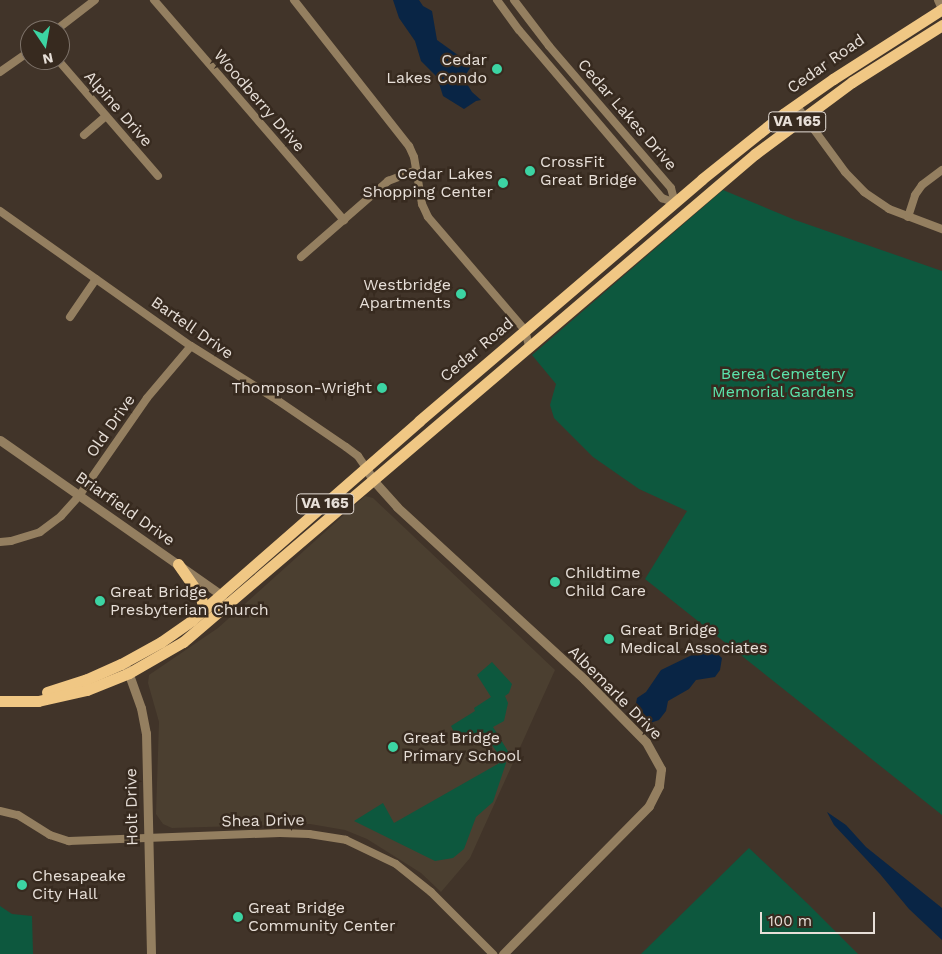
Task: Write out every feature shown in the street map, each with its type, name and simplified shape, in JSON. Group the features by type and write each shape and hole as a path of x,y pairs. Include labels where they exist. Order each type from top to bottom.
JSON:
{"main road":[{"name":"Cedar Road","path":"27,699 36,694 86,680 124,662 176,632 675,203 796,105 867,54 942,9"},
{"name":"Cedar Road","path":"0,701 27,699 38,701 65,696 98,686 129,673 183,642 706,195 804,116 871,69 942,25"},
{"path":"597,288 618,262 671,216 676,209 675,203 706,195"},
{"path":"178,564 201,597 203,607 199,614"}],"street":[{"path":"69,20 95,0"},
{"name":"Woodberry Drive","path":"154,0 344,220"},
{"path":"294,0 409,146 416,170 422,204 428,217 526,330 529,346"},
{"name":"Cedar Lakes Drive","path":"498,0 519,30 662,198 675,203"},
{"name":"Cedar Lakes Drive","path":"514,0 549,46 671,188 675,203"},
{"path":"938,0 942,9"},
{"path":"0,72 20,58"},
{"name":"Alpine Drive","path":"67,70 158,176"},
{"path":"796,105 845,172 864,192 879,203 908,217 942,229"},
{"path":"84,135 106,116"},
{"path":"301,257 388,181 416,170"},
{"path":"908,217 915,195 922,185 942,170"},
{"name":"Bartell Drive","path":"1,214 191,346 277,400 346,447 358,456 366,468"},
{"path":"70,317 96,279"},
{"name":"Old Drive","path":"0,542 11,541 40,532 61,516 79,496 147,398 191,346"},
{"name":"Briarfield Drive","path":"0,440 221,595"},
{"name":"Albemarle Drive","path":"366,468 373,480 432,540 584,679 646,742 661,769 660,786 649,806 503,954"},
{"path":"221,595 225,608"},
{"name":"Holt Drive","path":"124,662 141,708 146,732 151,954"},
{"name":"Shea Drive","path":"0,811 18,815 62,840 281,833 309,834 346,840 396,864 431,892 493,954"}],"shaded area":[{"path":"365,496 373,498 555,670 470,858 441,892 421,873 367,839 345,830 310,824 172,828 163,824 156,814 159,722 148,683 149,675 218,628"}],"green space":[{"name":"Berea Cemetery Memorial Gardens","path":"723,190 795,220 942,271 942,815 645,579 687,511 639,489 593,457 554,418 550,405 556,384 532,355"},
{"path":"492,662 512,684 509,693 505,696 508,703 504,721 493,727 511,756 505,760 506,763 493,802 476,817 464,849 453,858 435,861 354,821 383,803 394,823 503,761 483,732 469,741 464,732 456,736 451,726 475,711 474,708 491,697 477,675"},
{"path":"749,848 808,904 858,954 641,954"},
{"path":"0,906 12,914 32,916 33,954 0,954"}],"water":[{"path":"393,0 419,0 423,6 432,11 437,40 462,58 471,59 472,65 465,76 472,92 481,100 464,109 443,96 437,77 421,61 415,41 399,18"},
{"path":"701,644 722,658 720,670 715,677 696,680 689,689 668,701 666,711 659,720 647,724 641,721 635,709 637,698 646,692 661,670 692,655 695,645"},
{"path":"827,812 846,825 866,847 942,908 942,940 909,909 880,874 834,825"}],"place":[{"name":"Cedar Lakes Condo","path":"497,69"},
{"name":"CrossFit Great Bridge","path":"530,171"},
{"name":"Cedar Lakes Shopping Center","path":"503,183"},
{"name":"Westbridge Apartments","path":"461,294"},
{"name":"Thompson-Wright","path":"382,388"},
{"name":"Childtime Child Care","path":"555,582"},
{"name":"Great Bridge Presbyterian Church","path":"100,601"},
{"name":"Great Bridge Medical Associates","path":"609,639"},
{"name":"Great Bridge Primary School","path":"393,747"},
{"name":"Chesapeake City Hall","path":"22,885"},
{"name":"Great Bridge Community Center","path":"238,917"}]}
